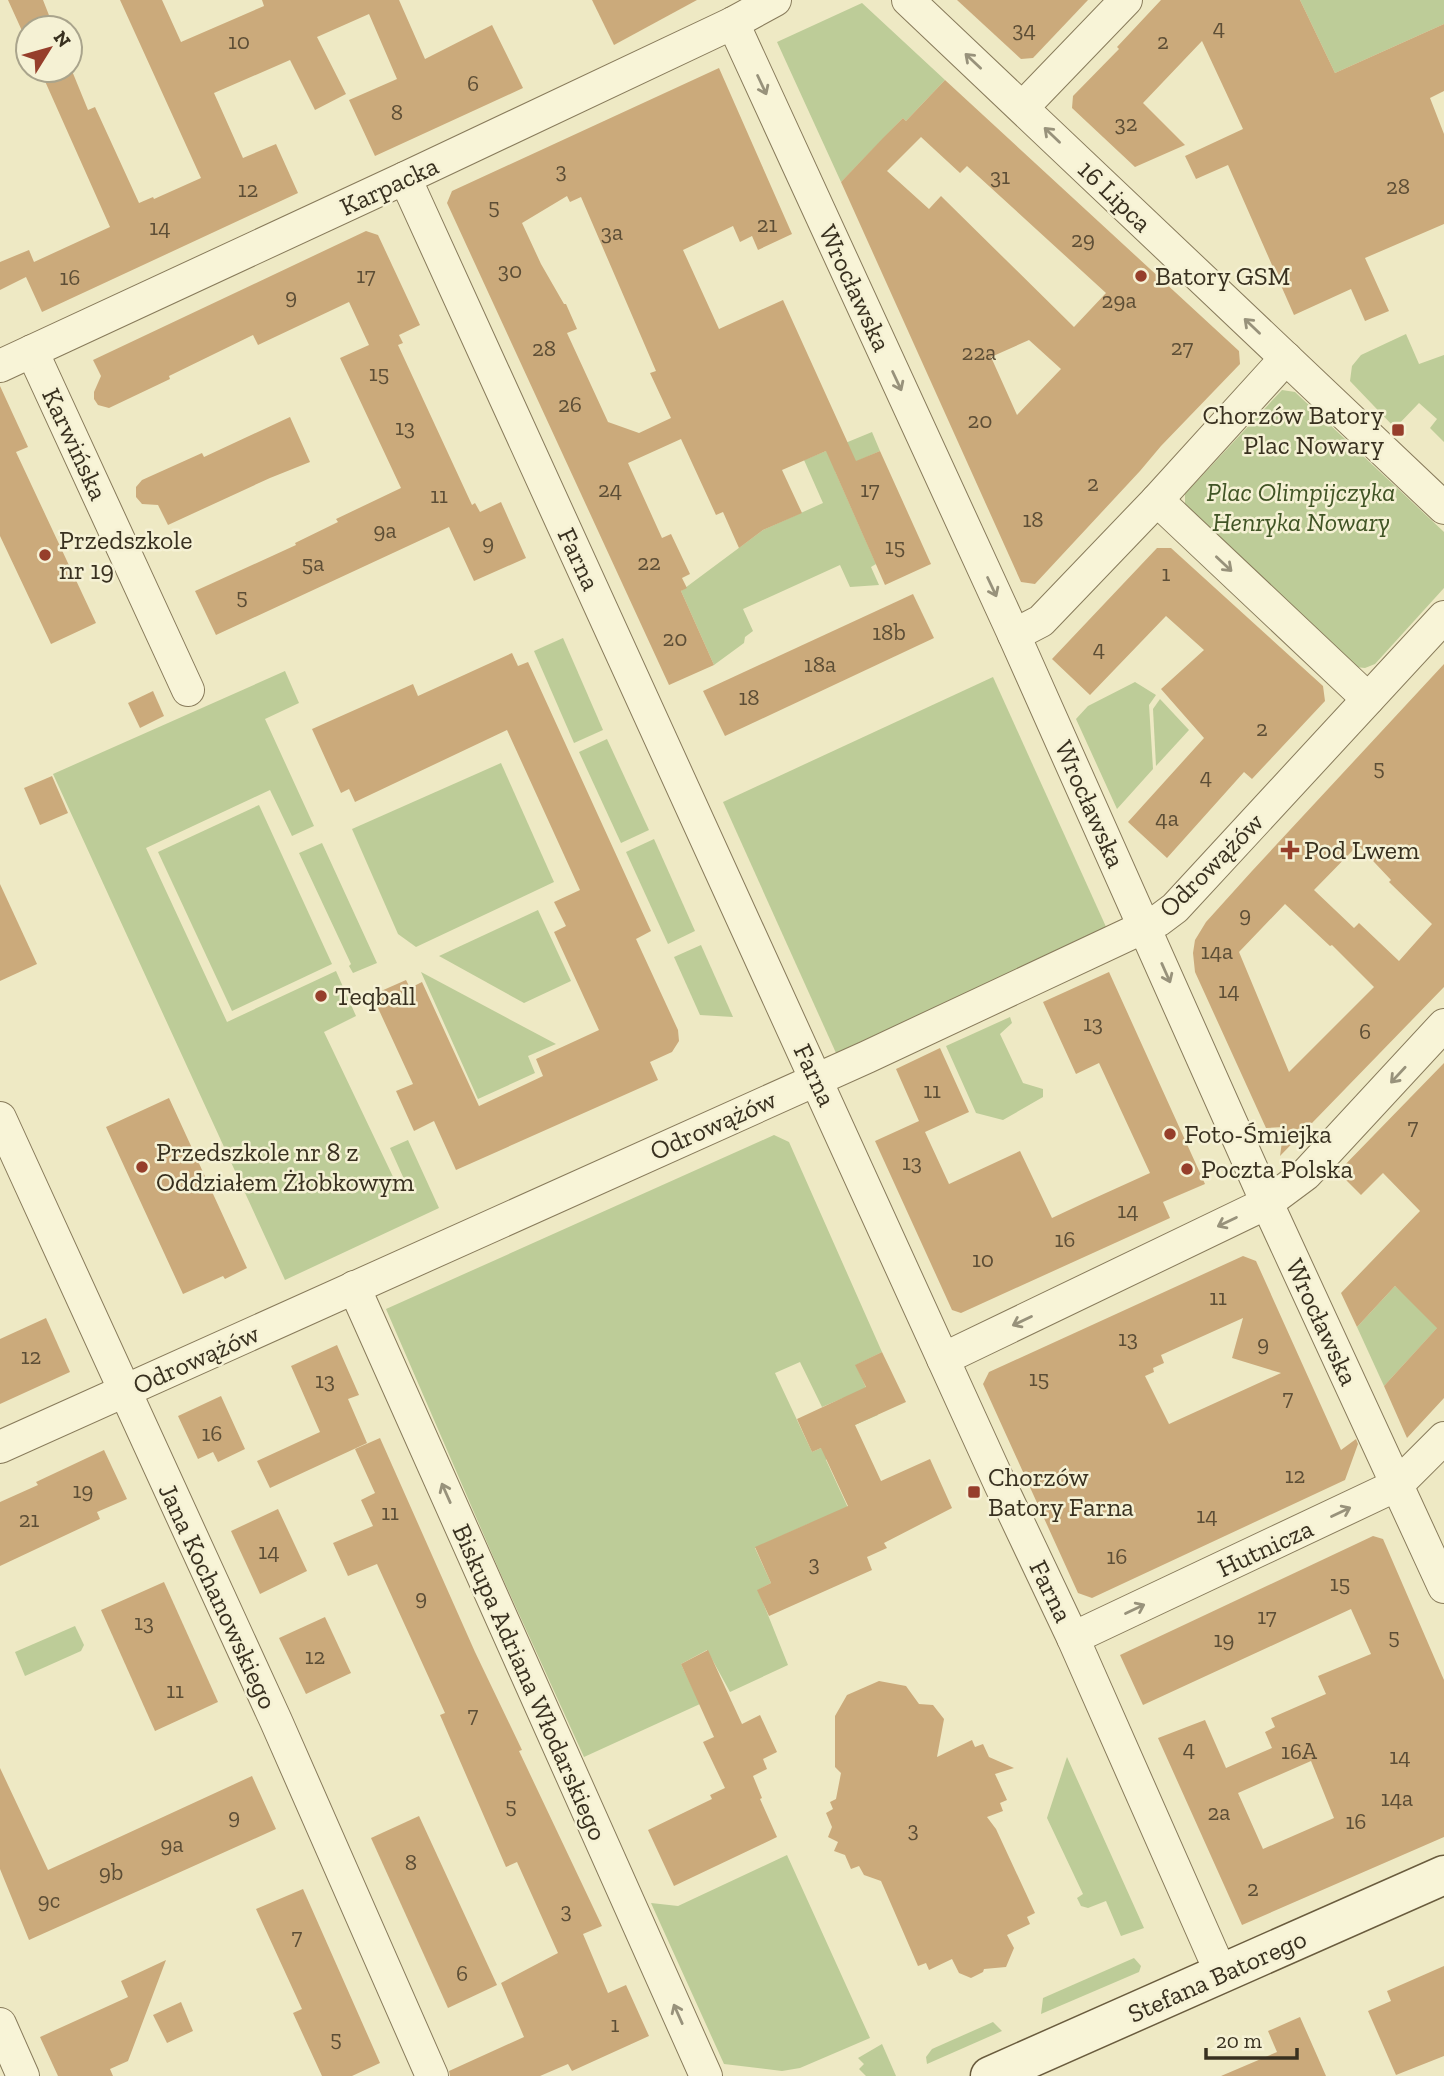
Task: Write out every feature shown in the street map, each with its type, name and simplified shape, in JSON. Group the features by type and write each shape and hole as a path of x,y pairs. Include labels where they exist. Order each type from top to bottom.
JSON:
{"street":[{"name":"Karpacka","path":"0,366 405,178 733,23 775,0"},
{"name":"16 Lipca","path":"908,0 1444,508"},
{"path":"1023,107 1126,0"},
{"name":"Wrocławska","path":"733,23 1014,635 1267,1203 1444,1587"},
{"name":"Farna","path":"405,178 943,1359 1073,1638 1221,1973"},
{"name":"Karwińska","path":"32,351 188,690"},
{"path":"1014,635 1041,621 1157,500 1286,358"},
{"path":"1157,500 1368,699"},
{"name":"Odrowążów","path":"0,1447 1146,928 1175,908 1444,617"},
{"path":"943,1359 1267,1203 1306,1174 1444,1025"},
{"name":"Jana Kochanowskiego","path":"0,1118 276,1721 432,2076"},
{"name":"Biskupa Adriana Włodarskiego","path":"354,1287 706,2076"},
{"name":"Hutnicza","path":"1073,1638 1397,1485 1444,1438"},
{"name":"Stefana Batorego","path":"990,2076 1444,1875"},
{"path":"0,2024 23,2076"}],"green space":[{"path":"1300,0 1444,0 1444,24 1335,73"},
{"path":"862,3 945,80 906,121 903,118 841,182 777,42"},
{"path":"1406,334 1419,364 1444,355 1444,442 1430,428 1437,419 1419,403 1395,428 1350,381 1352,366 1361,355"},
{"name":"Plac Olimpijczyka Henryka Nowary","path":"1282,390 1295,392 1444,532 1444,588 1375,664 1365,668 1355,667 1185,507 1185,494"},
{"path":"872,432 880,451 835,471 876,564 871,567 879,585 850,587 840,565 743,609 753,631 745,637 744,643 714,665 681,591 763,530 823,503 804,460"},
{"path":"563,638 603,730 574,743 534,651"},
{"path":"285,671 299,703 265,719 314,826 292,836 270,790 146,848 227,1022 336,971 356,1016 324,1032 396,1183 404,1179 390,1148 408,1140 439,1208 285,1280 53,774"},
{"path":"993,677 1107,929 836,1053 723,802"},
{"path":"1135,682 1156,695 1149,705 1153,769 1117,809 1076,719 1088,706"},
{"path":"1160,699 1189,730 1156,766 1153,709"},
{"path":"607,739 649,830 621,843 579,752"},
{"path":"501,763 554,882 416,947 398,934 352,829"},
{"path":"259,805 332,964 232,1011 158,852"},
{"path":"654,839 695,931 668,944 626,852"},
{"path":"322,843 377,963 353,973 299,853"},
{"path":"538,910 571,981 524,1003 439,956"},
{"path":"701,945 733,1017 700,1015 674,957"},
{"path":"421,972 556,1044 528,1056 535,1073 478,1099"},
{"path":"1010,1017 1012,1023 1000,1034 1023,1083 1043,1089 1043,1097 1003,1120 976,1113 946,1046"},
{"path":"774,1135 789,1142 882,1352 856,1365 878,1415 855,1425 843,1398 822,1407 800,1362 775,1373 812,1452 837,1441 826,1460 849,1510 808,1524 755,1548 771,1583 758,1590 788,1665 730,1692 707,1650 681,1664 700,1704 584,1757 499,1570 386,1309"},
{"path":"1395,1286 1439,1326 1384,1386 1357,1327"},
{"path":"75,1626 84,1645 81,1651 25,1676 15,1652"},
{"path":"1067,1757 1144,1928 1121,1936 1106,1901 1088,1908 1081,1906 1077,1898 1083,1894 1047,1818"},
{"path":"787,1855 870,2038 800,2068 782,2071 724,2064 651,1903 678,1906"},
{"path":"1134,1958 1141,1966 1139,1972 1041,2014 1043,1998"},
{"path":"993,2022 1002,2031 927,2064 926,2057 932,2049"},
{"path":"882,2044 896,2076 866,2076 859,2069 864,2064 858,2058"}],"building":[{"path":"8,0 43,0 48,14 14,14"},
{"path":"120,0 162,0 181,42 264,6 262,0 399,0 425,59 492,25 523,88 375,156 349,100 397,79 369,14 317,37 346,94 315,110 290,60 214,93 243,158 276,144 298,193 42,312 26,277 0,290 0,262 29,250 34,262 110,227 46,84 77,84 88,110 95,107 139,203 201,178"},
{"path":"592,0 697,0 614,45"},
{"path":"957,0 1088,0 1033,58 1021,59"},
{"path":"1161,0 1300,0 1335,73 1444,24 1444,91 1430,98 1444,134 1444,224 1365,258 1389,311 1365,321 1351,289 1294,315 1228,165 1196,179 1185,156 1243,129 1202,41 1143,103 1185,145 1135,167 1072,108 1073,96 1119,49 1117,47"},
{"path":"719,68 792,234 758,250 752,236 740,242 733,226 683,250 719,329 783,300 856,461 880,451 931,564 885,585 826,451 782,470 802,513 763,530 739,548 723,512 716,515 681,439 628,463 662,538 671,534 690,574 682,578 687,588 681,591 714,665 669,685 447,203 452,191","holes":["567,196 570,202 581,197 656,371 650,373 671,418 639,433 608,422 567,333 577,329 522,223"]},
{"path":"945,80 1239,351 1240,364 1035,584 1021,582 841,182 903,118 906,121","holes":["921,137 960,173 967,166 1106,293 1074,327 941,196 929,209 887,171","1029,340 1061,369 1017,415 991,357"]},
{"path":"366,231 378,235 420,325 399,335 403,343 398,345 472,505 475,503 480,512 501,502 526,558 474,581 449,527 216,635 195,591 296,545 295,543 338,522 336,519 401,488 340,358 369,345 349,302 258,345 253,335 109,408 98,405 94,399 101,376 93,360"},
{"path":"0,386 28,447 16,452 96,623 51,644 0,536"},
{"path":"290,417 310,462 168,525 158,505 142,504 136,497 136,487 142,480 202,453 204,457"},
{"path":"1157,548 1171,548 1323,686 1325,701 1252,779 1244,772 1167,858 1128,822 1204,738 1161,689 1204,650 1166,616 1090,695 1052,659"},
{"path":"913,594 934,638 725,736 703,691"},
{"path":"512,653 518,666 528,662 651,931 636,939 678,1030 679,1041 672,1052 650,1062 658,1080 456,1170 434,1121 414,1131 396,1091 413,1084 372,995 406,980 410,988 422,982 479,1106 543,1076 536,1059 599,1030 554,932 566,926 554,902 580,890 507,730 355,802 349,789 341,793 312,729 413,684 418,696"},
{"path":"1444,664 1444,987 1280,1156 1284,1127 1266,1128 1195,972 1193,953 1195,940 1206,922","holes":["1358,845 1391,880 1389,882 1432,924 1399,961 1359,923 1354,928 1314,890","1285,904 1374,987 1289,1072 1239,952"]},
{"path":"153,691 164,716 140,728 128,703"},
{"path":"52,776 68,813 40,825 24,788"},
{"path":"0,884 37,964 0,981"},
{"path":"1109,972 1205,1184 1163,1202 1170,1218 961,1313 952,1310 875,1141 919,1121 896,1069 940,1048 969,1112 925,1132 949,1184 1020,1151 1052,1218 1150,1173 1099,1063 1076,1074 1043,1002"},
{"path":"1444,1063 1444,1398 1407,1438 1384,1386 1437,1328 1395,1286 1357,1327 1341,1293 1420,1211 1383,1173 1361,1195 1338,1172"},
{"path":"169,1098 247,1268 183,1294 106,1127"},
{"path":"1243,1256 1256,1261 1341,1450 1356,1439 1358,1444 1345,1480 1092,1598 1078,1593 983,1384 989,1372","holes":["1243,1318 1232,1358 1281,1373 1169,1424 1145,1376 1164,1363 1161,1355"]},
{"path":"46,1318 70,1372 0,1404 0,1339"},
{"path":"337,1345 359,1395 348,1399 367,1443 270,1488 257,1461 320,1432 291,1366"},
{"path":"882,1352 906,1402 855,1425 881,1481 930,1459 952,1508 884,1543 887,1548 867,1557 872,1570 769,1616 757,1590 771,1583 755,1547 848,1506 821,1448 812,1452 797,1419 866,1387 855,1365"},
{"path":"221,1396 245,1449 218,1462 213,1452 198,1459 178,1416"},
{"path":"380,1438 475,1652 522,1750 519,1751 602,1926 583,1934 608,1993 626,1985 649,2036 572,2071 568,2064 540,2076 450,2076 449,2071 524,2037 501,1983 558,1953 517,1862 506,1867 440,1715 445,1713 377,1564 348,1576 333,1543 373,1526 361,1500 375,1493 355,1449"},
{"path":"104,1450 127,1499 97,1512 100,1519 0,1566 0,1502"},
{"path":"278,1509 307,1571 260,1594 231,1531"},
{"path":"1373,1536 1383,1539 1444,1680 1444,1837 1242,1925 1158,1738 1205,1720 1226,1768 1272,1748 1265,1732 1275,1727 1271,1718 1326,1694 1318,1676 1371,1654 1351,1609 1143,1705 1120,1655","holes":["1311,1761 1334,1818 1263,1849 1238,1793"]},
{"path":"164,1582 218,1702 155,1731 101,1610"},
{"path":"325,1617 351,1673 306,1694 279,1638"},
{"path":"708,1650 742,1724 760,1715 777,1752 763,1759 767,1769 753,1776 777,1837 674,1886 648,1830 712,1799 710,1795 725,1788 703,1742 714,1737 681,1664"},
{"path":"879,1681 906,1686 919,1704 933,1705 944,1719 937,1757 972,1740 975,1747 983,1744 989,1757 1014,1768 995,1774 1007,1800 1000,1803 1003,1811 987,1817 996,1829 1035,1913 1027,1917 1030,1924 1007,1935 1014,1948 1006,1967 984,1969 971,1978 959,1973 952,1959 929,1970 926,1963 918,1966 881,1881 864,1875 859,1866 851,1869 845,1855 834,1851 838,1842 828,1837 832,1827 826,1813 833,1809 830,1802 836,1799 841,1773 835,1767 835,1716 847,1695"},
{"path":"0,1768 48,1870 252,1776 276,1829 29,1940 0,1869"},
{"path":"419,1816 497,1985 448,2008 371,1838"},
{"path":"303,1889 380,2063 352,2076 322,2076 293,2013 302,2009 256,1909"},
{"path":"166,1960 128,2061 110,2069 113,2076 58,2076 40,2037 128,1997 121,1981"},
{"path":"1444,1966 1444,2056 1396,2075 1368,2011 1391,2001 1387,1991"},
{"path":"181,2002 193,2031 167,2043 153,2015"},
{"path":"1300,2017 1326,2076 1221,2076 1277,2052 1268,2031"}],"place":[{"name":"Batory GSM","path":"1141,276"},
{"name":"Chorzów Batory Plac Nowary","path":"1398,430"},
{"name":"Przedszkole nr 19","path":"45,555"},
{"name":"Pod Lwem","path":"1290,850"},
{"name":"Teqball","path":"321,996"},
{"name":"Foto-Śmiejka","path":"1170,1134"},
{"name":"Przedszkole nr 8 z Oddziałem Żłobkowym","path":"142,1167"},
{"name":"Poczta Polska","path":"1187,1169"},
{"name":"Chorzów Batory Farna","path":"974,1492"}]}
